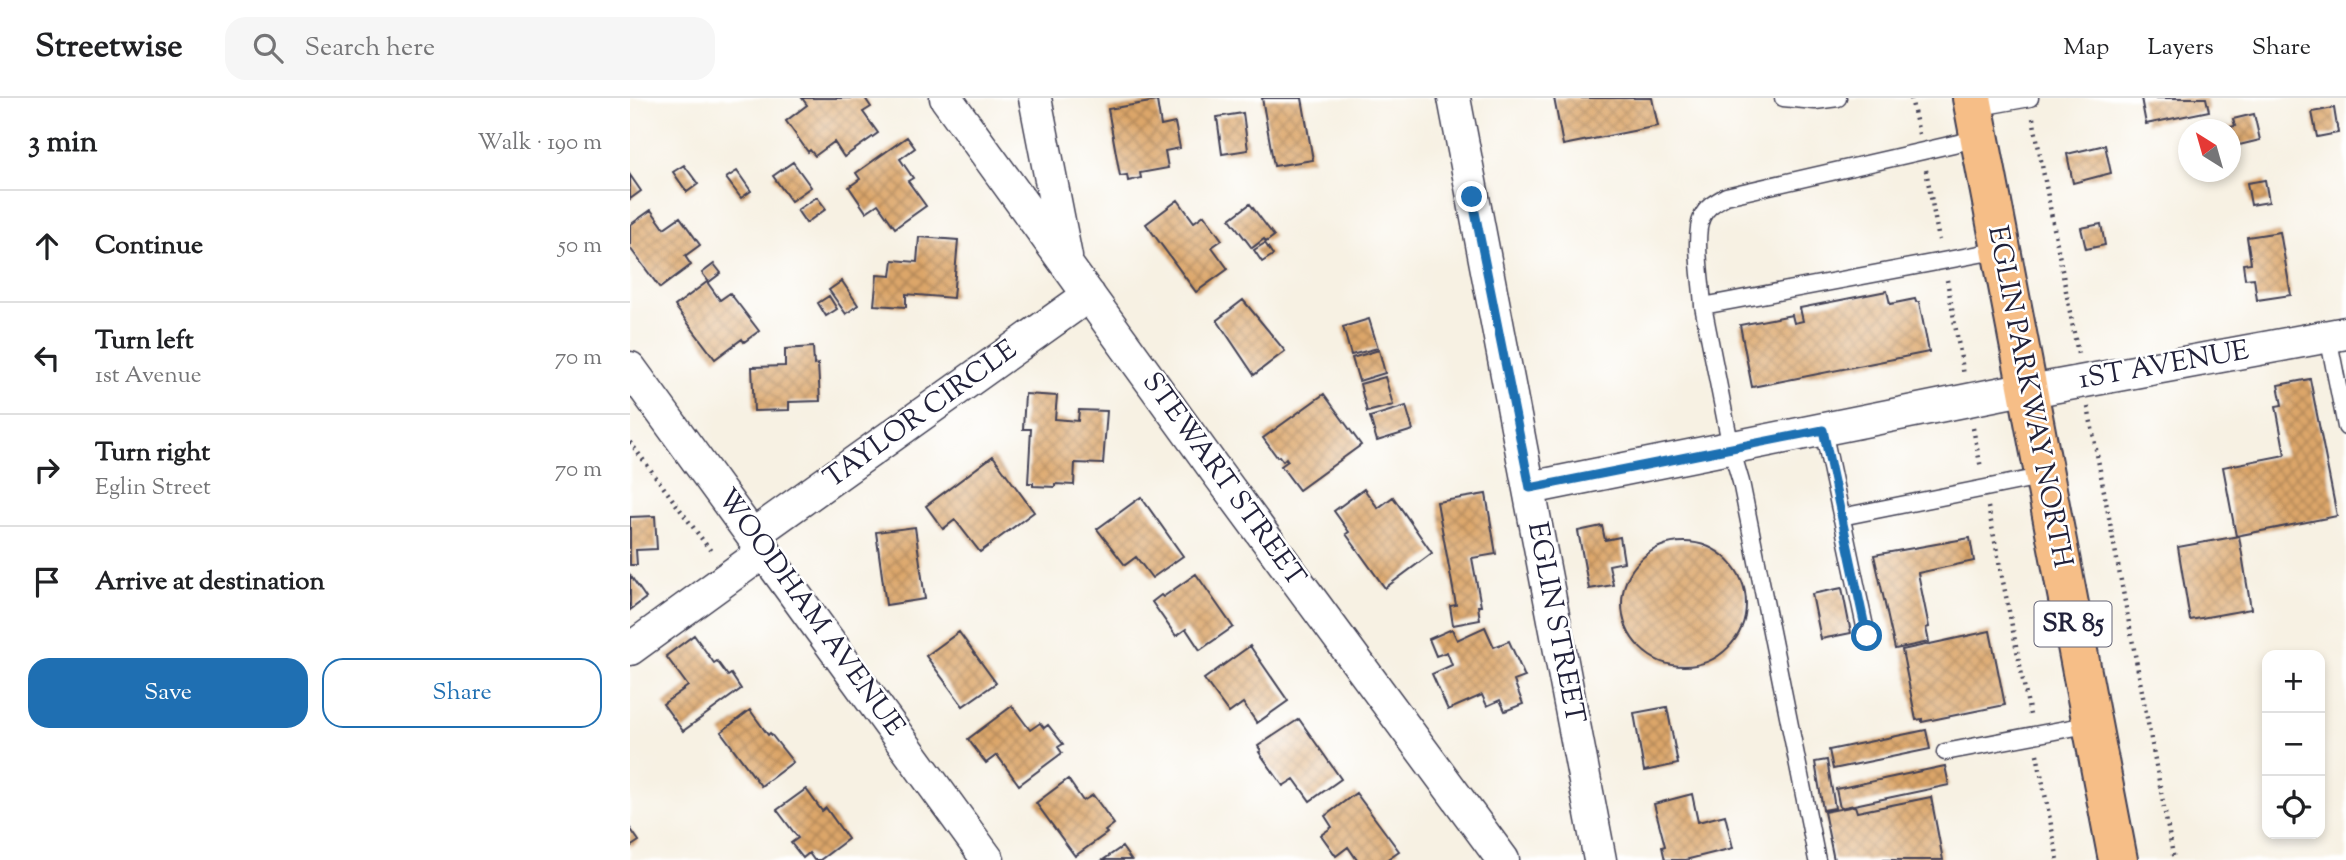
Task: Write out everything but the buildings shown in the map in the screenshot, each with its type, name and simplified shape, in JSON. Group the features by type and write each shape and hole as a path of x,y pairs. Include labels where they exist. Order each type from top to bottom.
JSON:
{"highway":[{"name":"EGLIN PARKWAY NORTH","path":"1975,115 2118,860"}],"street":[{"name":"STEWART STREET","path":"946,98 1216,471 1503,860"},
{"path":"1035,98 1068,265"},
{"name":"EGLIN STREET","path":"1454,98 1600,860"},
{"name":"TAYLOR CIRCLE","path":"630,649 729,577 759,543 1089,295"},
{"name":"1ST AVENUE","path":"1530,488 2028,388 2036,390 2337,334"},
{"name":"WOODHAM AVENUE","path":"632,376 759,543 988,860"}],"lane":[{"path":"1783,98 1815,101 1838,98"},
{"path":"1817,860 1703,306 1698,235 1701,219 1710,205 1726,196 2029,98"},
{"path":"1703,306 2001,250"},
{"path":"2337,334 2346,427"},
{"path":"1823,430 1867,636"},
{"path":"1841,517 2045,476"},
{"path":"1945,752 2092,724"}],"path":[{"path":"2029,98 2174,860"},
{"path":"630,443 729,577"}],"route":[{"path":"1472,197 1530,488 1823,430 1867,636"}]}
